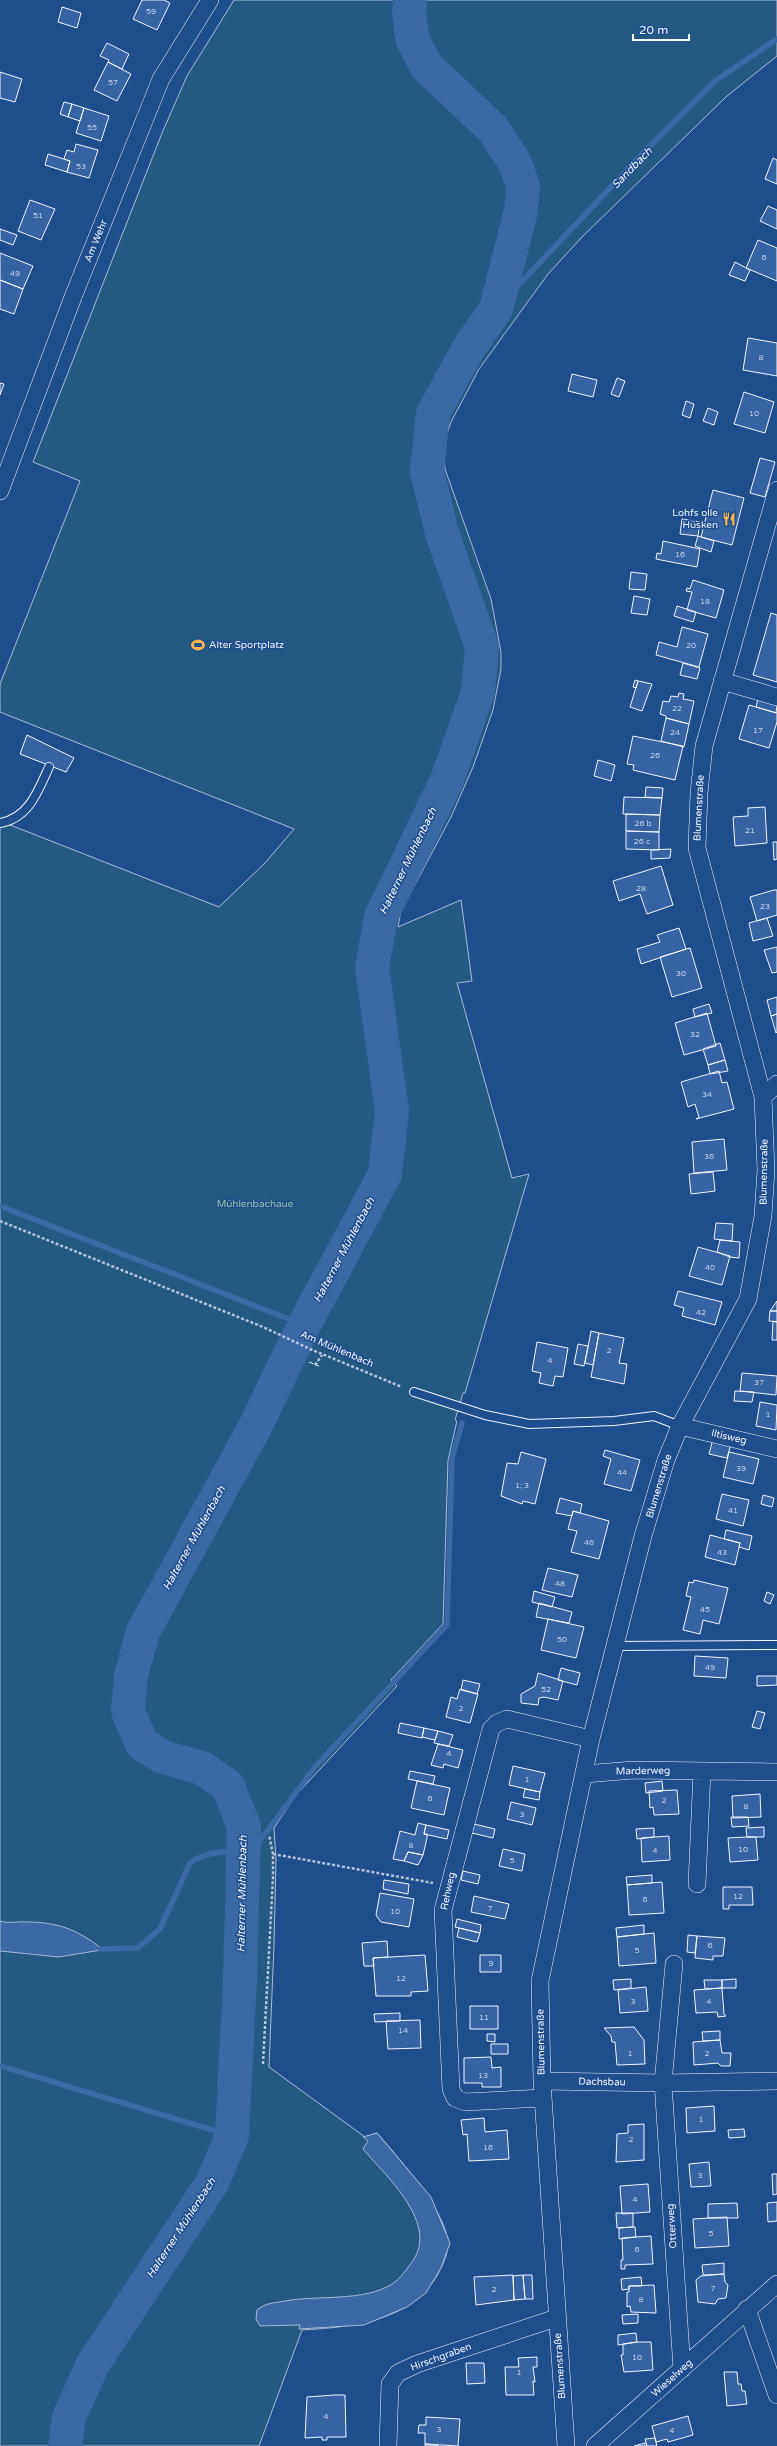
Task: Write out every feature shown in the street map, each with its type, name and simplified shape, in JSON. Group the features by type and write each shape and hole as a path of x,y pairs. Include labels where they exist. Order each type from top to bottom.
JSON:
{"street":[{"name":"Am Wehr","path":"0,491 73,297 161,79 210,0"},
{"name":"Blumenstraße","path":"566,2446 556,2318 552,2208 543,2089 540,1981 585,1774 591,1739 663,1468 680,1426 748,1299 772,1170 763,1097 697,848 698,793 704,746 777,490"},
{"path":"722,681 777,697"},
{"path":"763,1097 777,1084"},
{"name":"Iltisweg","path":"680,1426 777,1449"},
{"name":"Rehweg","path":"543,2089 464,2102 455,2098 452,2089 443,1938 443,1910 491,1729 497,1723 507,1719 591,1739"},
{"name":"Marderweg","path":"585,1774 633,1770 777,1772"},
{"path":"697,1884 702,1771"},
{"path":"663,2083 674,1964"},
{"name":"Dachsbau","path":"543,2089 663,2083 777,2081"},
{"name":"Otterweg","path":"663,2083 682,2369"},
{"name":"Wieselweg","path":"595,2446 747,2309 777,2284"},
{"path":"747,2309 777,2395"},
{"name":"Hirschgraben","path":"388,2446 390,2384 398,2373 417,2364 556,2318"}],"lane":[{"path":"0,823 22,815 34,799 49,767"},
{"path":"414,1392 485,1415 529,1424 614,1421 654,1416 680,1426"},
{"path":"615,1646 777,1645"}],"path":[{"name":"Am Mühlenbach","path":"0,1221 263,1327 322,1355 414,1392"},
{"path":"316,1365 322,1355"},
{"path":"263,2064 268,2001 273,1854 269,1835"},
{"path":"273,1854 449,1885"}],"green space":[{"name":"Mühlenbachaue","path":"234,0 777,0 777,56 727,96 582,237 548,274 479,369 451,422 443,446 445,469 491,599 501,652 501,669 493,710 473,767 451,817 401,911 398,927 461,900 472,981 457,983 512,1178 529,1174 465,1393 463,1393 455,1420 457,1421 448,1460 443,1624 391,1680 397,1686 296,1795 274,1828 276,1859 269,2067 365,2137 377,2133 418,2182 437,2211 448,2242 446,2256 438,2274 426,2290 412,2303 396,2312 359,2324 302,2330 259,2446 0,2446 0,821 219,907 265,863 294,829 0,712 0,684 80,481 33,462 162,133 187,76"}],"shaded area":[{"path":"0,1921 39,1922 58,1925 84,1936 101,1948 101,1950 59,1957 0,1951"},
{"path":"377,2133 431,2197 450,2243 441,2268 426,2293 407,2307 364,2325 299,2329 300,2325 260,2326 256,2319 257,2310 263,2306 298,2299 354,2296 381,2290 395,2282 412,2262 419,2247 419,2232 415,2217 407,2201 363,2149 368,2141 363,2137"}],"building":[{"path":"142,0 164,0 170,3 157,30 133,19"},
{"path":"62,7 81,13 77,28 58,22"},
{"path":"107,43 129,54 122,69 100,56"},
{"path":"108,62 131,74 117,101 94,90"},
{"path":"0,72 22,79 15,102 0,98"},
{"path":"64,102 72,104 68,117 60,114"},
{"path":"72,104 84,108 80,121 68,117"},
{"path":"84,108 109,116 101,141 76,133"},
{"path":"76,144 98,150 89,178 67,172 70,161 64,159 67,150 74,152"},
{"path":"48,154 70,161 67,172 45,165"},
{"path":"773,158 777,160 777,184 765,179"},
{"path":"30,200 55,209 41,240 18,231"},
{"path":"768,206 777,210 777,229 760,221"},
{"path":"0,229 17,235 13,245 0,240"},
{"path":"758,240 777,248 777,281 746,268"},
{"path":"0,253 33,266 23,289 0,280"},
{"path":"735,262 750,270 745,281 729,275"},
{"path":"0,280 23,289 14,314 0,309"},
{"path":"748,338 777,343 777,376 743,370"},
{"path":"572,374 597,380 593,397 568,391"},
{"path":"617,378 625,381 619,397 611,394"},
{"path":"0,383 4,384 0,395"},
{"path":"744,392 774,402 765,433 734,424"},
{"path":"686,401 694,404 690,418 682,415"},
{"path":"708,408 718,412 714,425 703,421"},
{"path":"760,458 775,462 765,497 750,493"},
{"path":"713,490 744,498 732,545 701,537"},
{"path":"682,519 700,522 698,536 680,534"},
{"path":"698,536 714,541 711,552 695,546"},
{"path":"663,541 700,549 697,567 656,559 657,553 661,554"},
{"path":"631,572 647,574 645,590 629,589"},
{"path":"693,580 724,590 716,618 687,610 692,592 686,591 687,588 690,589"},
{"path":"634,596 650,599 647,615 631,613"},
{"path":"677,606 696,612 693,622 674,616"},
{"path":"771,613 777,615 777,682 753,675"},
{"path":"682,627 708,634 699,667 656,655 659,642 677,647"},
{"path":"683,663 700,668 697,679 680,675"},
{"path":"635,680 638,681 636,688 633,687"},
{"path":"638,681 652,684 642,711 630,707"},
{"path":"679,693 684,694 683,699 694,701 689,724 666,718 666,716 660,714 663,701 669,702 671,696 678,697"},
{"path":"758,699 777,705 776,713 756,707"},
{"path":"749,705 777,713 777,722 769,748 739,739"},
{"path":"666,718 689,724 684,747 661,741"},
{"path":"27,735 74,758 66,772 20,754"},
{"path":"633,736 683,746 675,780 633,770 634,765 627,764"},
{"path":"598,760 615,765 611,781 594,776"},
{"path":"646,787 663,788 662,798 645,797"},
{"path":"624,797 662,798 660,815 623,814"},
{"path":"765,807 767,843 735,846 733,817 748,816 748,808"},
{"path":"626,814 660,815 659,832 626,831"},
{"path":"626,831 659,832 659,850 626,849"},
{"path":"773,842 777,842 777,859 774,860"},
{"path":"671,849 670,858 651,859 651,850"},
{"path":"661,866 673,905 647,914 640,894 619,901 613,881"},
{"path":"777,890 777,915 757,921 750,897"},
{"path":"767,918 773,936 753,941 749,923"},
{"path":"679,928 686,949 641,964 637,949 660,942 657,935"},
{"path":"777,947 777,972 772,973 764,950"},
{"path":"690,948 702,988 672,997 660,957"},
{"path":"777,997 777,1014 771,1016 767,1000"},
{"path":"709,1004 712,1013 695,1017 693,1009"},
{"path":"707,1013 716,1046 684,1055 675,1023"},
{"path":"777,1014 777,1032 776,1033 771,1016"},
{"path":"720,1043 725,1060 708,1065 703,1049"},
{"path":"725,1060 728,1071 710,1074 708,1065"},
{"path":"719,1071 722,1083 727,1082 734,1109 696,1119 699,1117 695,1104 688,1107 681,1082"},
{"path":"724,1139 727,1170 694,1173 692,1142"},
{"path":"713,1172 715,1191 691,1194 689,1174"},
{"path":"716,1223 733,1224 732,1241 714,1239"},
{"path":"720,1240 740,1242 739,1258 730,1257 717,1252"},
{"path":"698,1247 730,1256 722,1285 689,1276"},
{"path":"678,1291 722,1302 715,1325 682,1316 684,1308 674,1305"},
{"path":"777,1301 777,1311 770,1311"},
{"path":"770,1311 777,1311 777,1322 769,1321"},
{"path":"773,1321 777,1322 777,1340 772,1340"},
{"path":"591,1331 599,1333 593,1365 585,1363"},
{"path":"599,1333 624,1338 619,1363 627,1364 624,1384 591,1377"},
{"path":"537,1342 568,1348 563,1377 555,1376 553,1386 539,1383 541,1373 532,1371"},
{"path":"578,1344 588,1346 584,1366 574,1364"},
{"path":"742,1373 777,1376 776,1395 740,1391"},
{"path":"735,1391 754,1392 752,1402 734,1401"},
{"path":"760,1402 777,1405 776,1430 756,1426"},
{"path":"713,1439 731,1444 727,1458 709,1454"},
{"path":"605,1450 640,1460 631,1491 604,1484 611,1459 603,1456"},
{"path":"521,1452 546,1459 535,1504 523,1501 522,1504 501,1496 507,1463 518,1464"},
{"path":"729,1452 759,1459 753,1484 723,1477"},
{"path":"722,1494 749,1500 743,1526 716,1519"},
{"path":"763,1495 774,1498 772,1507 761,1504"},
{"path":"560,1498 582,1504 580,1513 573,1511 572,1516 556,1513"},
{"path":"573,1511 609,1521 599,1559 571,1552 577,1531 568,1529"},
{"path":"726,1530 752,1536 749,1550 739,1547 740,1543 724,1539"},
{"path":"710,1535 740,1543 735,1565 705,1557"},
{"path":"548,1568 578,1575 572,1597 542,1590"},
{"path":"694,1580 728,1588 719,1624 703,1620 700,1634 683,1630 691,1597 686,1596 689,1582 693,1583"},
{"path":"534,1591 555,1597 552,1607 532,1602"},
{"path":"767,1592 774,1595 770,1604 764,1601"},
{"path":"539,1603 572,1612 569,1623 536,1617"},
{"path":"548,1619 584,1627 576,1658 541,1650"},
{"path":"695,1656 728,1658 726,1678 694,1676"},
{"path":"561,1668 580,1673 577,1685 558,1680"},
{"path":"538,1673 563,1681 558,1700 544,1697 539,1698 538,1705 521,1703 521,1694 535,1686"},
{"path":"757,1676 777,1676 777,1685 757,1686"},
{"path":"463,1680 480,1684 477,1694 461,1690"},
{"path":"460,1689 478,1694 470,1723 446,1717 451,1697 457,1699"},
{"path":"757,1711 765,1713 760,1729 752,1727"},
{"path":"400,1723 424,1728 422,1738 398,1733"},
{"path":"424,1728 438,1731 435,1740 422,1737"},
{"path":"438,1731 453,1735 449,1746 434,1743"},
{"path":"438,1744 463,1750 458,1768 444,1764 443,1768 431,1765"},
{"path":"513,1766 545,1773 540,1792 509,1785"},
{"path":"410,1771 435,1776 433,1784 408,1779"},
{"path":"417,1781 450,1788 444,1815 411,1808"},
{"path":"662,1781 663,1791 646,1793 645,1783"},
{"path":"525,1789 540,1792 539,1800 523,1797"},
{"path":"677,1790 679,1814 654,1815 653,1807 650,1808 649,1791"},
{"path":"760,1794 761,1817 733,1818 732,1796"},
{"path":"511,1802 536,1808 532,1825 507,1819"},
{"path":"731,1817 748,1817 749,1826 732,1827"},
{"path":"418,1823 426,1825 424,1834 427,1834 427,1838 423,1855 408,1852 404,1861 393,1859 400,1831 415,1835"},
{"path":"474,1824 495,1829 493,1838 472,1833"},
{"path":"426,1825 449,1830 447,1839 424,1834"},
{"path":"764,1827 764,1837 747,1837 746,1828"},
{"path":"654,1828 654,1837 637,1839 636,1829"},
{"path":"669,1836 670,1860 642,1862 641,1838"},
{"path":"756,1837 758,1860 730,1862 728,1838"},
{"path":"503,1849 525,1854 522,1871 499,1866"},
{"path":"408,1852 423,1855 418,1865 404,1861"},
{"path":"463,1871 480,1875 478,1884 461,1880"},
{"path":"652,1875 652,1883 627,1885 626,1877"},
{"path":"384,1880 409,1884 408,1894 383,1889"},
{"path":"662,1882 664,1913 629,1915 627,1885"},
{"path":"723,1887 752,1887 753,1905 729,1905 729,1909 723,1909"},
{"path":"380,1893 414,1899 409,1927 381,1922 376,1915"},
{"path":"474,1896 509,1904 505,1919 471,1912"},
{"path":"457,1919 481,1925 480,1933 455,1927"},
{"path":"644,1925 644,1934 617,1937 616,1928"},
{"path":"459,1928 480,1933 477,1942 457,1937"},
{"path":"654,1933 656,1963 619,1966 617,1937"},
{"path":"688,1935 697,1936 695,1953 687,1952"},
{"path":"697,1936 725,1938 723,1956 713,1956 713,1960 695,1958"},
{"path":"387,1941 388,1957 373,1958 374,1966 364,1966 362,1943"},
{"path":"425,1955 428,1991 411,1992 411,1996 376,1996 373,1958"},
{"path":"480,1955 501,1955 501,1972 480,1972"},
{"path":"631,1979 631,1988 614,1990 613,1980"},
{"path":"736,1979 736,1988 722,1988 722,1980"},
{"path":"704,1980 722,1980 722,1988 705,1989"},
{"path":"646,1987 648,2011 620,2013 618,1990"},
{"path":"722,1988 724,2014 726,2016 718,2017 717,2012 696,2013 694,1990"},
{"path":"470,2006 498,2006 498,2029 470,2029"},
{"path":"400,2013 400,2021 375,2022 374,2014"},
{"path":"420,2020 421,2048 388,2049 386,2021"},
{"path":"634,2027 644,2040 645,2064 617,2065 615,2042 612,2042 611,2036 604,2028"},
{"path":"720,2031 720,2040 703,2041 702,2032"},
{"path":"487,2034 495,2034 495,2042 487,2041"},
{"path":"720,2040 722,2053 731,2053 730,2066 721,2066 718,2063 694,2065 693,2042"},
{"path":"491,2044 508,2044 508,2054 491,2054"},
{"path":"491,2057 492,2068 501,2067 501,2087 482,2087 482,2083 464,2083 464,2058"},
{"path":"714,2106 715,2131 687,2133 686,2108"},
{"path":"484,2118 485,2132 507,2130 509,2159 469,2161 467,2134 463,2135 461,2120"},
{"path":"644,2124 644,2160 616,2162 617,2134 628,2133 628,2125"},
{"path":"744,2129 745,2137 729,2138 728,2130"},
{"path":"709,2162 711,2186 691,2187 689,2164"},
{"path":"772,2174 777,2174 777,2194 773,2195"},
{"path":"648,2184 650,2212 622,2214 620,2186"},
{"path":"777,2202 777,2221 768,2222 767,2203"},
{"path":"737,2203 738,2218 708,2218 708,2204"},
{"path":"616,2213 633,2213 633,2227 617,2228"},
{"path":"727,2217 729,2246 695,2248 693,2219"},
{"path":"635,2227 636,2237 619,2239 619,2228"},
{"path":"651,2236 653,2264 625,2265 625,2269 621,2269 621,2260 623,2260 622,2238"},
{"path":"724,2263 724,2274 703,2275 702,2265"},
{"path":"724,2274 725,2282 728,2285 726,2298 718,2299 715,2304 698,2302 696,2280 701,2276"},
{"path":"513,2275 514,2300 476,2305 474,2277"},
{"path":"523,2275 525,2299 514,2300 513,2276"},
{"path":"523,2275 532,2275 533,2299 525,2299"},
{"path":"641,2277 642,2286 629,2286 629,2289 622,2290 621,2279"},
{"path":"654,2285 656,2313 631,2312 630,2306 627,2307 627,2292 629,2292 629,2286"},
{"path":"638,2314 638,2323 623,2324 622,2315"},
{"path":"636,2333 637,2342 618,2345 618,2335"},
{"path":"651,2342 653,2370 624,2372 621,2355 623,2355 623,2344"},
{"path":"537,2357 537,2367 533,2367 535,2382 533,2381 534,2395 506,2395 505,2367 519,2367 518,2358"},
{"path":"466,2363 484,2363 485,2383 467,2384"},
{"path":"724,2372 737,2372 738,2384 741,2384 742,2391 745,2391 747,2404 727,2406"},
{"path":"345,2395 346,2437 327,2437 327,2440 322,2440 322,2437 305,2438 307,2397"},
{"path":"688,2416 693,2435 668,2442 667,2439 656,2442 652,2426"},
{"path":"426,2417 460,2419 458,2446 425,2444 425,2433 418,2433 419,2425 426,2425"},
{"path":"655,2438 657,2446 647,2446 645,2439"},
{"path":"645,2443 645,2446 634,2446"},
{"path":"425,2444 438,2445 438,2446 425,2446"}],"waterway":[{"name":"Halterner Mühlenbach","path":"65,2446 69,2417 93,2364 212,2183 232,2136 240,1981 244,1827 228,1786 202,1768 163,1757 142,1744 128,1711 131,1675 143,1632 255,1427 304,1325 385,1174 392,1111 372,967 381,917 447,780 478,692 482,647 442,533 427,471 433,414 468,349 496,309 521,211 523,186 515,163 493,129 427,67 413,41 409,14 410,0"},
{"name":"Sandbach","path":"496,309 644,152 715,81 777,39"},
{"path":"0,1206 304,1325"},
{"path":"243,1856 262,1838 314,1768 447,1625 452,1458 462,1423"},
{"path":"101,1949 138,1948 160,1929 190,1863 196,1859 208,1855 243,1849"},
{"path":"0,2066 232,2136"}],"fence":[{"path":"309,1362 319,1366"}],"place":[{"name":"Lohfs olle Hüsken","path":"729,519"},
{"name":"Alter Sportplatz","path":"198,645"}]}
